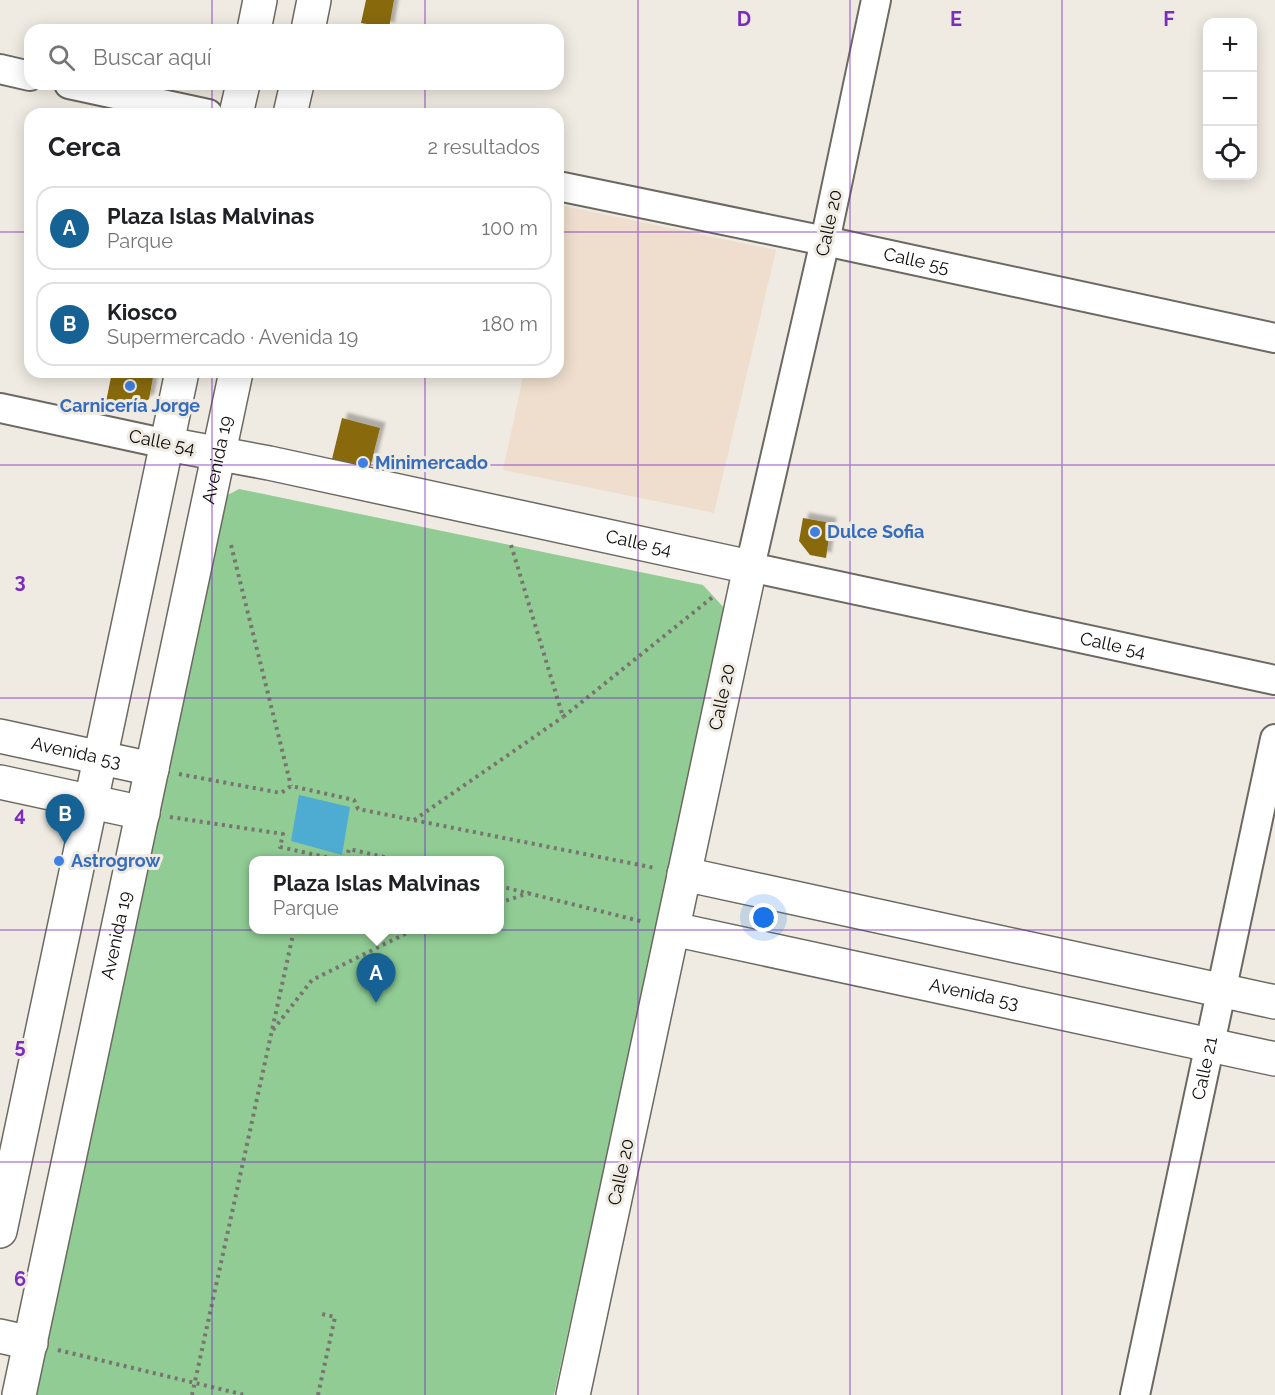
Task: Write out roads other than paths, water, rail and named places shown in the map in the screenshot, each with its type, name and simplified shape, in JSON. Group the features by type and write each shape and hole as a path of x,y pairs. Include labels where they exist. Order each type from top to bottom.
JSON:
{"street":[{"path":"255,24 260,0"},
{"path":"309,24 314,0"},
{"name":"Calle 20","path":"573,1395 750,567 825,241 876,0"},
{"path":"0,69 24,75"},
{"path":"97,90 180,108"},
{"path":"237,108 242,90"},
{"path":"291,108 296,90"},
{"name":"Calle 55","path":"564,187 1275,338"},
{"path":"0,1231 181,378"},
{"name":"Avenida 19","path":"17,1395 15,1340 143,813 235,378"},
{"name":"Calle 54","path":"0,408 219,453 1275,681"},
{"name":"Avenida 53","path":"0,736 152,769"},
{"name":"Calle 21","path":"1135,1395 1275,739"},
{"path":"0,782 143,813"},
{"path":"684,874 1275,1002"},
{"name":"Avenida 53","path":"673,929 1275,1059"},
{"path":"0,1392 17,1395"}],"water":[{"path":"299,795 350,807 342,855 291,841"}],"place":[{"name":"Carnicería Jorge","path":"130,386"},
{"name":"Minimercado","path":"363,463"},
{"name":"Dulce Sofia","path":"815,532"},
{"name":"Kiosco","path":"65,844"},
{"name":"Astrogrow","path":"59,861"},
{"name":"Plaza Islas Malvinas","path":"376,1003"}]}
